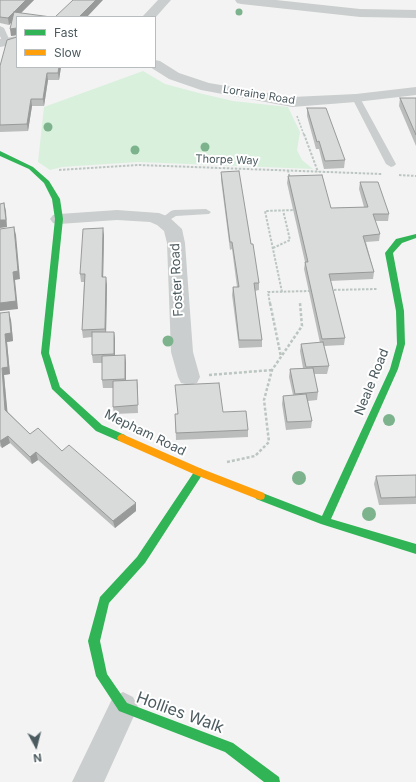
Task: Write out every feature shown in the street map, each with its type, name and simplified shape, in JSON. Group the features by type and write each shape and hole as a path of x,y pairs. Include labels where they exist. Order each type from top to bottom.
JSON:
{"street":[{"path":"150,16 165,0"},
{"path":"241,0 360,13 416,14"},
{"name":"Lorraine Road","path":"156,65 174,76 206,87 292,102 416,92"},
{"name":"Mepham Road","path":"0,153 31,168 47,182 56,199 59,219 45,353 56,389 99,428 199,472 325,521 416,549"},
{"path":"59,219 117,215 153,217 163,221"},
{"name":"Foster Road","path":"163,221 173,228 176,243 182,352 189,377"},
{"name":"Neale Road","path":"325,521 394,369 401,344 400,311 389,254 399,241 416,236"},
{"name":"Hollies Walk","path":"199,472 141,560 104,601 94,641 102,676 123,707 229,747 274,782"},
{"path":"88,782 123,707"}],"lane":[{"path":"0,28 8,41"},
{"path":"356,98 391,164"},
{"path":"163,221 174,213 206,212"}],"path":[{"path":"292,102 318,172"},
{"name":"Thorpe Way","path":"39,175 62,170 139,165 385,174"},
{"path":"288,170 291,183"},
{"path":"392,174 416,176"},
{"path":"265,211 297,210 296,203"},
{"path":"265,211 283,210 290,240 273,248"},
{"path":"265,211 282,292"},
{"path":"327,290 396,288"},
{"path":"281,357 268,292 312,291"},
{"path":"199,472 220,463 255,456 269,442 264,400 272,370 302,326 300,303"},
{"path":"189,377 272,370"}],"green space":[{"path":"143,71 165,84 199,93 233,101 288,107 300,132 297,150 302,160 313,169 138,162 62,167 50,170 38,162 44,107"}],"building":[{"path":"0,0 26,0 8,18 0,17"},
{"path":"73,0 96,0 80,16 56,16"},
{"path":"14,12 44,16 16,16 16,28 10,29"},
{"path":"16,37 16,68 59,68 58,73 47,73 43,99 31,99 27,124 0,125 0,66 7,40"},
{"path":"400,98 416,98 416,135"},
{"path":"307,108 326,108 345,160 325,161 319,141 317,142"},
{"path":"239,171 259,283 254,283 262,340 239,340 233,287 239,287 232,242 230,242 221,172"},
{"path":"322,175 331,208 368,207 360,182 378,182 389,214 373,214 380,234 363,236 374,272 329,274 345,338 322,339 305,262 308,262 288,176"},
{"path":"4,203 6,220 0,220 0,204"},
{"path":"14,227 18,271 13,272 16,301 0,303 0,229"},
{"path":"103,228 102,277 106,277 105,329 82,330 85,274 80,274 83,229"},
{"path":"9,312 11,333 5,334 8,367 2,368 5,410 30,434 38,428 62,451 69,445 136,503 113,521 36,452 30,457 8,436 0,441 0,313"},
{"path":"92,332 114,332 114,354 92,355"},
{"path":"323,342 329,366 306,367 301,344"},
{"path":"125,355 125,379 102,380 102,356"},
{"path":"313,368 318,392 295,394 290,369"},
{"path":"137,380 138,405 113,407 113,381"},
{"path":"219,383 223,412 246,411 248,430 176,433 175,414 178,414 175,385"},
{"path":"306,394 312,421 287,422 283,396"},
{"path":"416,475 416,497 381,498 376,476"}],"traffic: fast":[{"path":"0,153 31,168 47,182 56,199 59,219 45,353 56,389 99,428 122,438"},
{"path":"325,521 394,369 401,344 400,311 389,253 399,241 416,236"},
{"path":"199,472 141,560 104,601 94,641 102,676 123,707 229,747 274,782"},
{"path":"260,496 325,521 416,549"}],"traffic: slow":[{"path":"122,438 199,472 260,496"}]}
